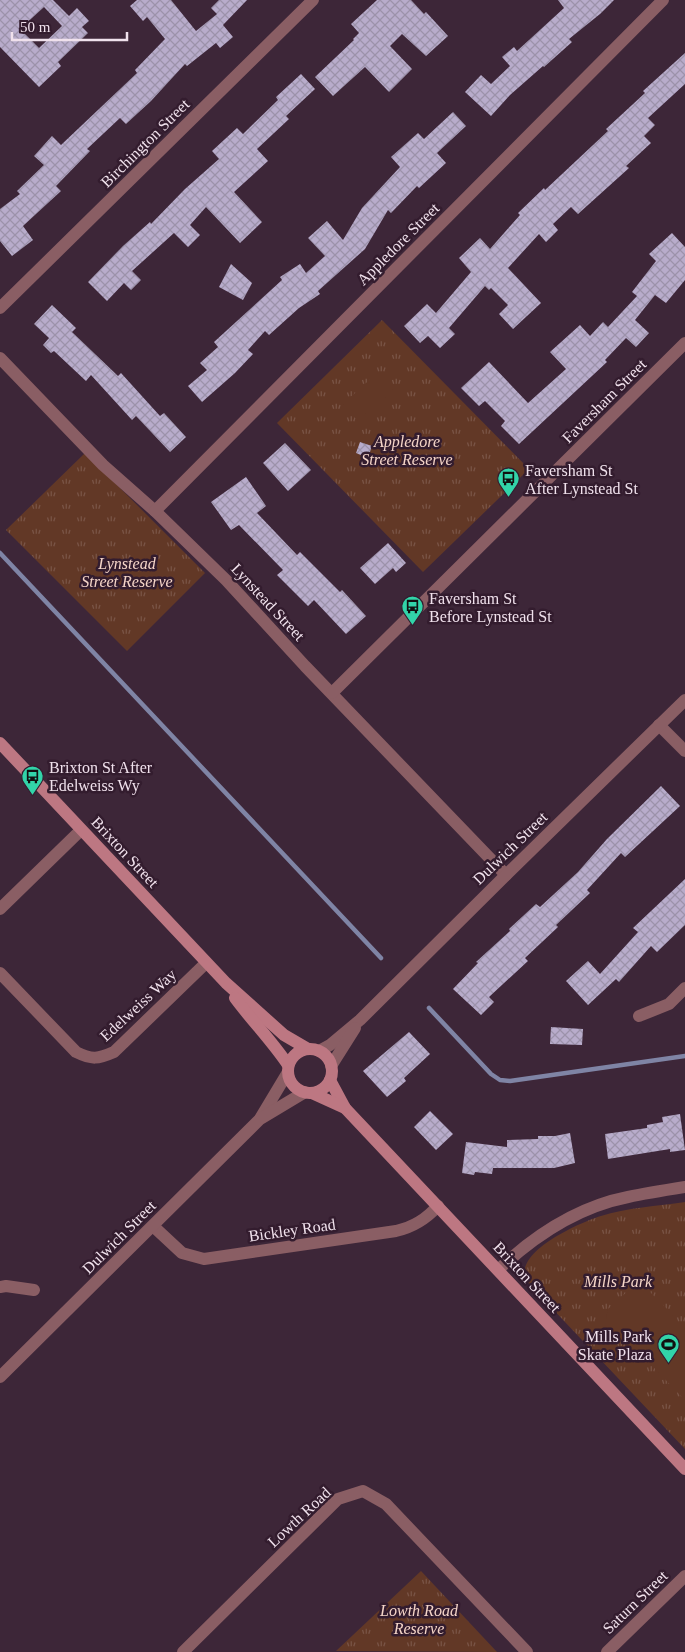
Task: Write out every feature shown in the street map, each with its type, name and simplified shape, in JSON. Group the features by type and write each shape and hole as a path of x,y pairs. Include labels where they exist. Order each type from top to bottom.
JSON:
{"main road":[{"name":"Brixton Street","path":"0,743 226,983 284,1035 313,1050"},
{"name":"Brixton Street","path":"226,983 247,1014 276,1046 288,1068"},
{"path":"313,1050 328,1059 331,1066 330,1080 319,1090 308,1092 293,1085 288,1068 296,1053 313,1050"},
{"name":"Brixton Street","path":"330,1080 344,1108 685,1469"},
{"name":"Brixton Street","path":"308,1092 344,1108"}],"street":[{"name":"Birchington Street","path":"0,308 313,0"},
{"name":"Appledore Street","path":"155,511 663,0"},
{"name":"Faversham Street","path":"332,693 685,344"},
{"name":"Lynstead Street","path":"0,358 104,465 155,511 226,580 506,875"},
{"name":"Dulwich Street","path":"313,1050 330,1044 360,1020 685,700"},
{"path":"659,725 685,751"},
{"path":"0,909 81,830"},
{"name":"Edelweiss Way","path":"0,973 76,1052 87,1057 101,1058 114,1052 206,963"},
{"path":"639,1016 669,1004 685,988"},
{"name":"Dulwich Street","path":"331,1066 360,1020"},
{"name":"Dulwich Street","path":"260,1120 288,1068"},
{"name":"Dulwich Street","path":"0,1377 260,1120 308,1092"},
{"path":"498,1270 513,1255 542,1233 577,1213 626,1197 685,1186"},
{"name":"Bickley Road","path":"153,1226 182,1252 204,1259 410,1228 428,1216 438,1206"},
{"path":"0,1287 6,1286 34,1290"},
{"name":"Lowth Road","path":"183,1652 338,1499 363,1491 386,1504 527,1652"},
{"name":"Saturn Street","path":"607,1652 685,1576"}],"green space":[{"name":"Appledore Street Reserve","path":"382,320 529,469 423,572 277,423"},
{"path":"377,373 393,390 358,421 343,404"},
{"name":"Lynstead Street Reserve","path":"85,453 205,573 127,651 6,530"},
{"name":"Mills Park","path":"685,1202 685,1449 530,1285 525,1274 526,1265 532,1255 554,1238 580,1224 621,1211"},
{"name":"Mills Park Skate Plaza","path":"639,1281 670,1312 674,1313 672,1315 685,1329 685,1400 606,1318 608,1309"},
{"name":"Lowth Road Reserve","path":"421,1571 497,1652 336,1651"}],"building":[{"path":"0,0 53,0 69,16 77,8 89,21 82,27 88,33 58,62 61,66 39,87 0,47","holes":["44,7 62,26 39,48 20,29"]},
{"path":"137,0 171,0 196,31 217,14 211,8 219,0 247,0 223,25 233,37 220,48 216,43 187,66 185,64 151,101 126,124 120,118 87,149 90,151 56,186 61,191 23,226 33,240 12,256 0,241 0,209 20,194 17,191 44,165 34,156 52,136 61,145 137,73 135,70 165,39 147,17 143,21 130,6"},
{"path":"377,0 411,0 424,14 426,12 448,36 426,56 402,34 390,46 412,69 389,92 365,67 333,96 315,77 354,40 359,33 351,24"},
{"path":"558,0 614,0 569,39 572,42 510,95 491,116 465,92 481,75 491,84 510,66 502,57 514,47 517,51 564,8"},
{"path":"685,53 685,84 648,118 655,125 644,136 651,143 626,166 629,168 578,214 571,207 553,224 558,230 546,242 539,234 508,268 541,303 513,329 499,314 508,305 491,288 489,290 485,286 449,328 455,334 440,348 428,336 420,343 404,326 427,304 436,313 471,272 459,258 480,238 490,249 520,215 518,213 608,131 606,129 645,93 643,91"},
{"path":"301,74 315,89 286,116 289,119 257,149 268,161 234,192 262,222 240,243 206,207 190,225 200,235 188,247 174,233 132,271 141,280 131,290 124,283 107,301 88,282 123,246 150,222 151,224 185,189 219,159 212,151 237,128 243,134 278,100 276,97"},
{"path":"453,112 466,126 437,153 446,163 419,188 417,186 391,213 388,210 365,249 318,291 320,294 299,308 269,335 265,331 248,350 253,354 202,402 188,386 207,370 200,363 218,347 214,342 282,280 280,277 300,264 306,273 325,256 308,238 327,221 343,240 362,208 400,167 391,157 418,133 424,139"},
{"path":"672,233 685,247 685,280 666,303 655,295 635,320 649,333 636,347 626,338 605,360 607,362 519,444 501,426 505,421 485,401 479,406 461,388 489,362 528,403 566,369 550,352 580,325 590,336 603,322 608,327 637,296 632,292 656,261 649,254"},
{"path":"231,264 252,283 243,300 219,287"},
{"path":"52,305 76,328 72,332 118,376 121,373 160,416 164,413 186,437 170,452 136,416 132,420 91,375 86,381 54,351 51,353 43,345 49,338 34,324"},
{"path":"360,442 372,446 368,458 356,453"},
{"path":"285,443 311,470 288,491 263,463"},
{"path":"246,477 266,506 257,513 297,555 300,552 340,592 342,590 366,616 346,634 314,600 308,606 277,575 283,570 239,525 231,530 211,502"},
{"path":"388,543 406,563 396,572 393,568 375,584 360,568"},
{"path":"661,786 680,806 625,857 621,853 587,890 590,893 525,958 528,961 489,997 494,1002 481,1015 453,989 478,963 476,962 510,931 509,929 536,904 540,907 578,872 607,839"},
{"path":"685,879 685,925 657,952 651,946 619,982 616,979 588,1005 566,981 588,961 600,974 638,932 633,928"},
{"path":"551,1027 583,1029 582,1045 550,1044"},
{"path":"409,1032 430,1054 404,1078 406,1081 387,1097 363,1071"},
{"path":"430,1111 453,1134 436,1150 414,1127"},
{"path":"680,1114 685,1150 670,1152 670,1149 608,1159 605,1134 647,1128 647,1125 663,1122 662,1117"},
{"path":"570,1133 575,1163 554,1168 493,1168 492,1174 475,1172 474,1175 462,1173 466,1142 507,1147 507,1140 538,1139 538,1136 555,1136"}],"waterway":[{"path":"0,553 381,958"},
{"path":"429,1008 491,1074 500,1080 510,1081 685,1056"}],"place":[{"name":"Faversham St After Lynstead St","path":"509,498"},
{"name":"Faversham St Before Lynstead St","path":"413,626"},
{"name":"Brixton St After Edelweiss Wy","path":"33,795"},
{"name":"Mills Park Skate Plaza","path":"668,1364"}]}
